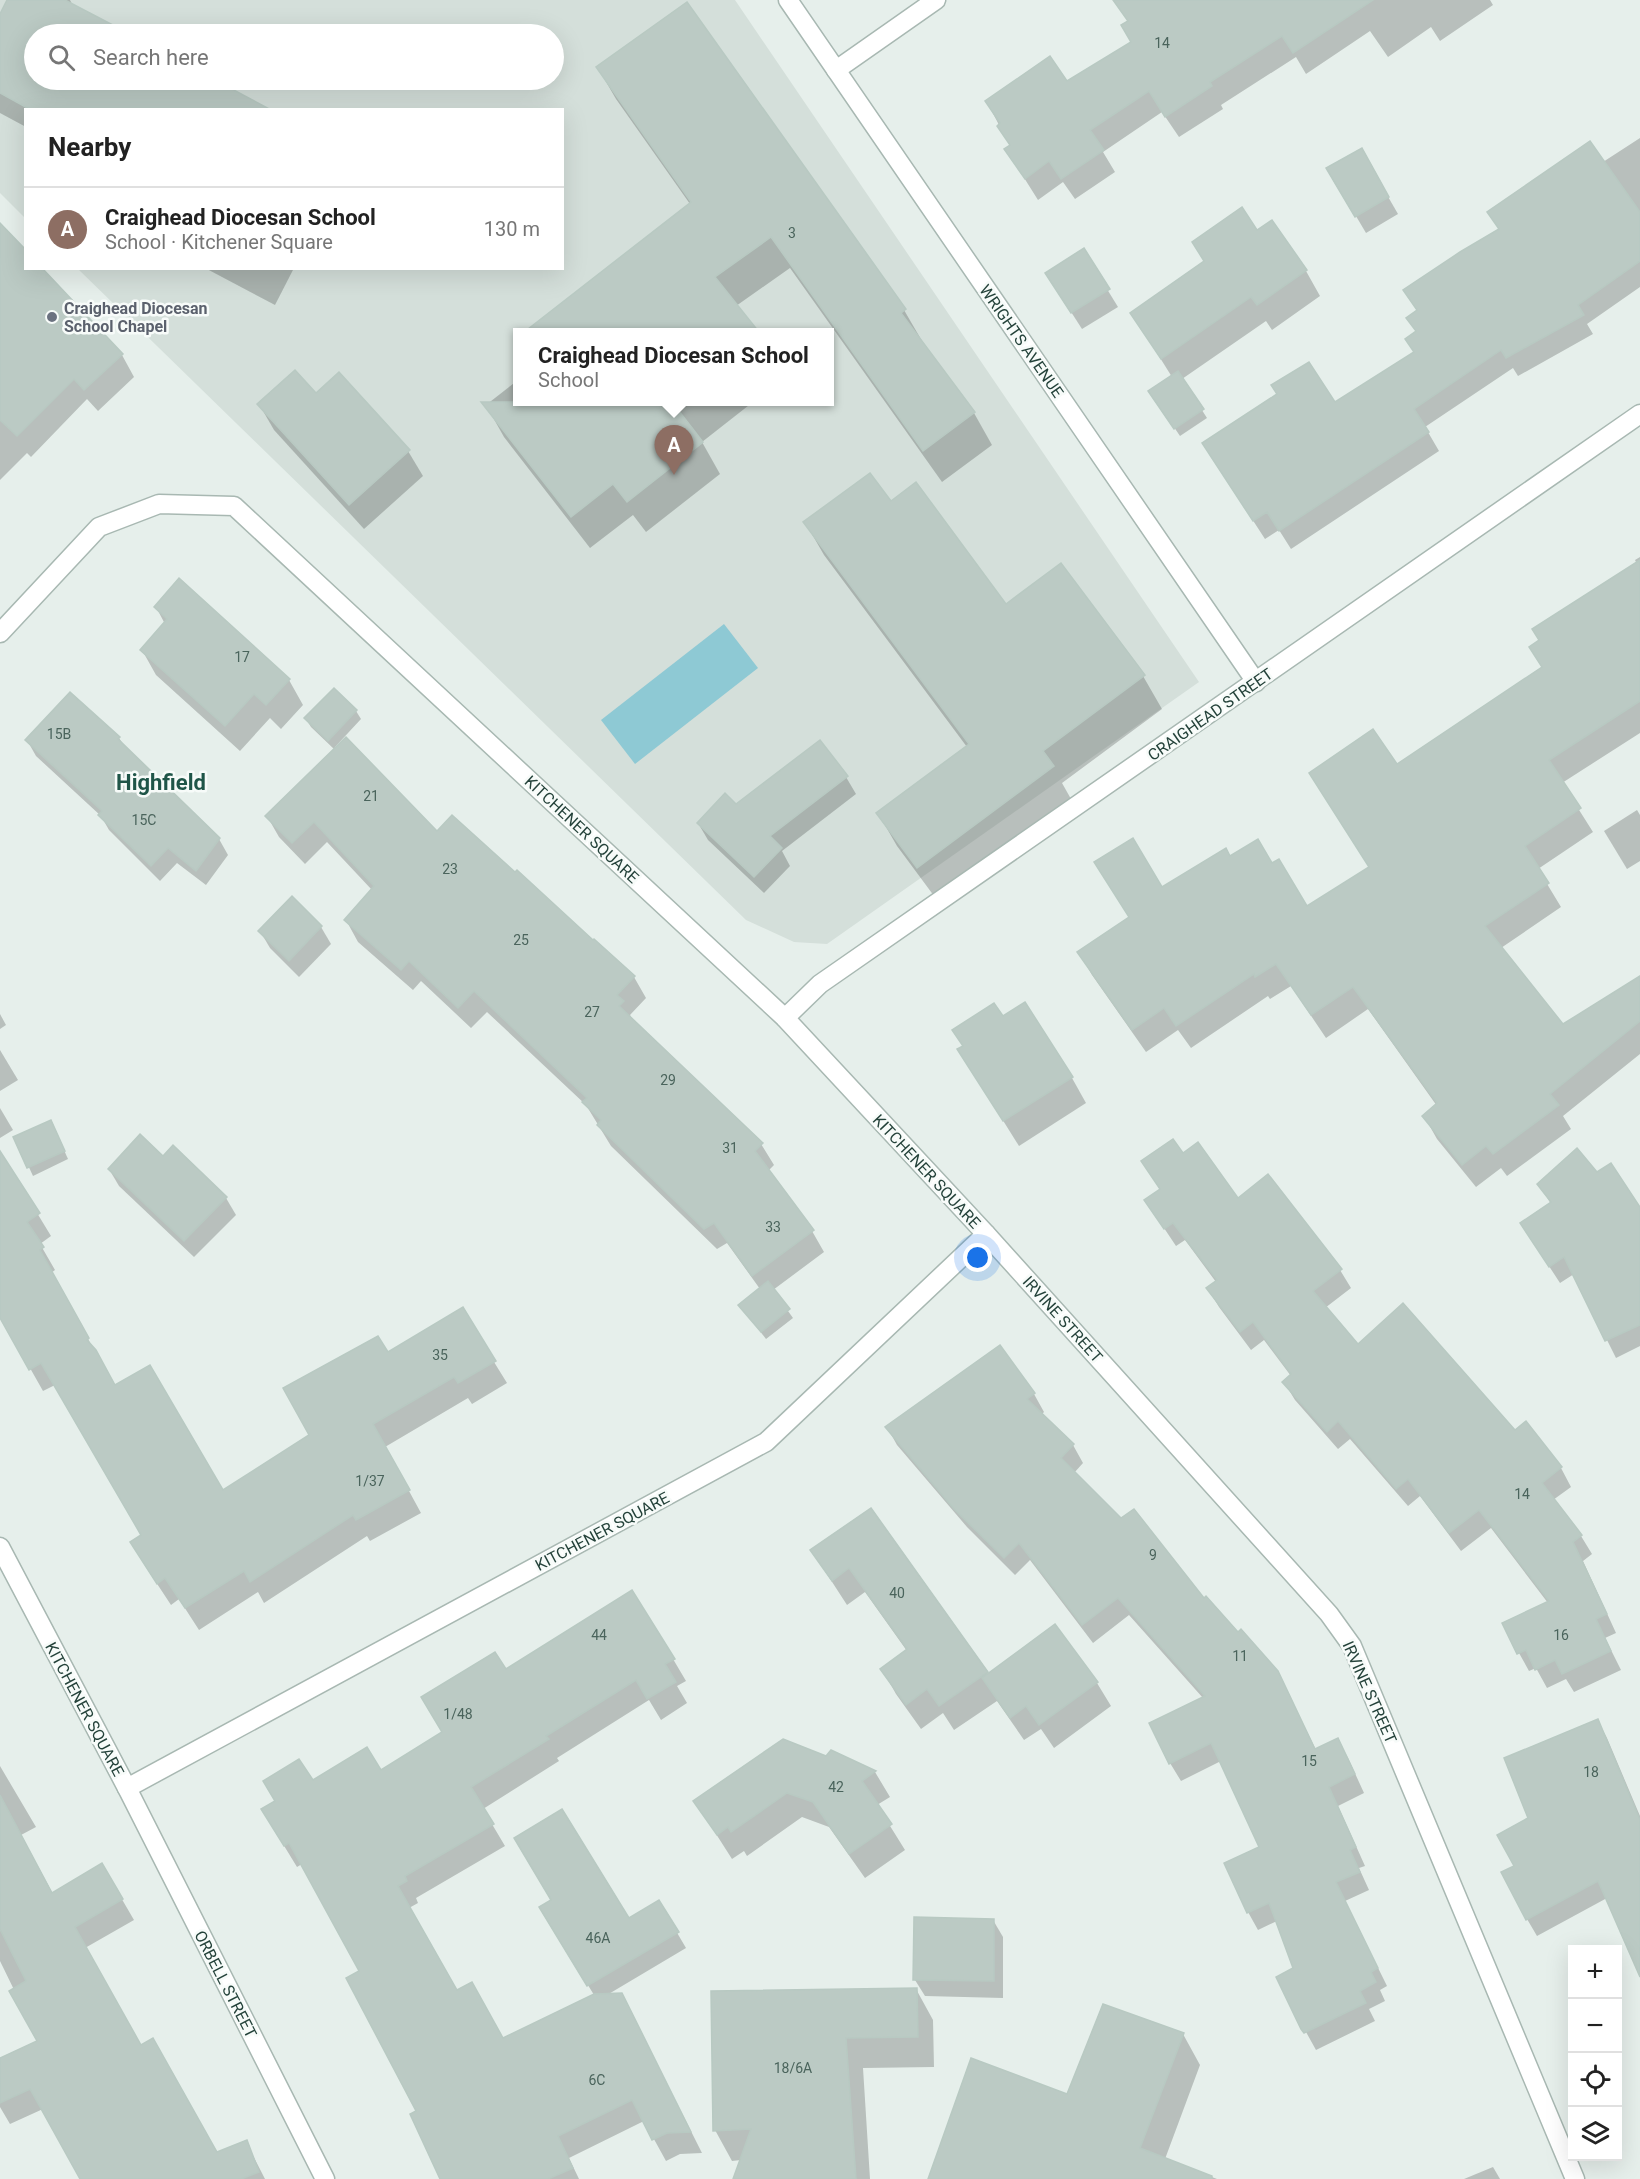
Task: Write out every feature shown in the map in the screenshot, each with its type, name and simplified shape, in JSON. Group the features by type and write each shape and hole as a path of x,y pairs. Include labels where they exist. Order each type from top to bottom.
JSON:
{"street":[{"name":"WRIGHTS AVENUE","path":"788,0 1256,682"},
{"path":"836,70 936,0"},
{"name":"CRAIGHEAD STREET","path":"785,1018 820,984 1640,414"},
{"name":"KITCHENER SQUARE","path":"0,633 99,527 159,504 234,506 785,1018 986,1234 766,1442 127,1788 0,1547"},
{"name":"IRVINE STREET","path":"986,1234 1329,1614 1352,1646 1575,2179"},
{"name":"ORBELL STREET","path":"127,1788 325,2179"}],"shaded area":[{"path":"0,0 735,0 1199,682 827,944 794,942 746,920 79,270 564,270 564,108 24,108 24,217 0,193"}],"water":[{"path":"724,624 758,668 635,764 601,720"}],"building":[{"path":"7,0 65,0 111,24 24,24 24,90 234,90 267,108 27,108 0,93 0,14"},
{"path":"1113,0 1373,0 1293,53 1282,36 1210,82 1212,86 1165,117 1149,91 1090,130 1104,150 1061,179 1049,161 1025,179 1004,149 1010,145 997,126 1000,123 985,101 1050,56 1067,81 1131,42 1121,25 1128,21"},
{"path":"687,2 906,309 901,313 975,412 923,451 771,237 715,277 756,328 529,328 691,202 596,67"},
{"path":"1590,141 1640,212 1640,261 1578,305 1584,315 1506,358 1501,350 1414,409 1429,432 1279,531 1267,512 1253,521 1202,443 1277,394 1271,385 1309,362 1335,402 1414,352 1405,339 1416,331 1406,318 1417,310 1403,290 1499,229 1487,212"},
{"path":"1362,148 1389,197 1355,217 1326,168"},
{"path":"1242,207 1257,230 1272,220 1307,270 1257,305 1251,297 1161,359 1130,313 1204,261 1192,242"},
{"path":"0,223 24,248 24,270 44,270 123,354 84,390 74,379 17,436 0,420"},
{"path":"1084,248 1110,289 1071,313 1045,273"},
{"path":"295,370 316,393 339,372 410,450 349,505 257,404"},
{"path":"1178,371 1204,409 1174,429 1148,391"},
{"path":"481,402 513,402 513,406 675,406 703,442 627,502 613,484 571,517"},
{"path":"870,473 891,501 916,482 1006,604 1061,563 1145,675 1043,751 1054,766 917,868 876,813 969,744 803,522"},
{"path":"1640,560 1640,701 1549,760 1581,808 1525,846 1549,883 1485,926 1563,1024 1640,976 1640,1021 1550,1094 1559,1105 1493,1154 1486,1146 1462,1165 1422,1116 1437,1103 1353,987 1311,1015 1276,964 1255,977 1254,974 1176,1026 1164,1008 1132,1030 1077,952 1129,917 1094,862 1133,838 1162,887 1226,848 1230,856 1258,839 1272,863 1279,859 1307,906 1369,867 1309,773 1373,729 1397,764 1542,667 1529,647 1539,640 1532,629"},
{"path":"179,578 290,679 266,705 254,694 225,726 140,650 167,619 154,607"},
{"path":"334,688 357,710 328,741 304,718"},
{"path":"70,692 120,737 118,739 220,838 196,871 168,848 151,866 98,815 102,811 25,740"},
{"path":"346,737 437,831 452,815 635,976 617,995 624,1001 619,1006 763,1143 755,1151 814,1230 752,1276 714,1223 704,1229 597,1125 601,1120 582,1102 587,1098 474,991 458,1008 409,961 401,970 344,920 374,886 314,822 292,843 265,816"},
{"path":"820,740 848,776 770,836 782,848 754,877 697,823 725,793 736,804"},
{"path":"292,896 322,926 289,961 258,931"},
{"path":"1025,1002 1073,1077 1003,1121 957,1049 963,1046 952,1030 994,1003 1003,1016"},
{"path":"51,1120 65,1151 27,1168 13,1137"},
{"path":"140,1134 163,1156 173,1145 227,1197 184,1241 108,1169"},
{"path":"1173,1139 1183,1153 1198,1142 1238,1198 1268,1174 1342,1269 1313,1291 1358,1344 1403,1303 1515,1430 1526,1421 1562,1467 1542,1483 1582,1535 1573,1542 1607,1614 1596,1619 1611,1651 1562,1674 1555,1660 1535,1670 1526,1650 1517,1654 1502,1623 1549,1601 1479,1510 1449,1533 1408,1479 1396,1489 1338,1421 1327,1432 1282,1382 1291,1374 1253,1322 1240,1332 1206,1288 1217,1280 1173,1223 1164,1229 1144,1200 1160,1189 1141,1161"},
{"path":"1577,1148 1597,1172 1611,1163 1640,1207 1640,1325 1605,1341 1564,1257 1549,1267 1520,1223 1551,1202 1537,1184"},
{"path":"0,1151 40,1213 27,1222 44,1247 40,1250 89,1338 87,1340 96,1350 115,1385 150,1365 223,1490 309,1435 283,1388 378,1336 388,1352 463,1307 496,1361 458,1383 454,1377 373,1424 410,1490 356,1520 353,1515 250,1582 244,1571 185,1608 165,1578 157,1584 130,1542 141,1535 41,1363 29,1370 0,1318"},
{"path":"768,1281 790,1309 761,1332 738,1305"},
{"path":"1000,1345 1035,1393 1027,1399 1074,1444 1061,1458 1121,1518 1134,1509 1204,1598 1206,1596 1238,1632 1241,1629 1278,1671 1315,1749 1338,1738 1355,1774 1329,1787 1356,1847 1350,1850 1360,1872 1336,1882 1378,1968 1371,1972 1376,1982 1360,1991 1366,2003 1304,2033 1301,2029 1276,1977 1293,1968 1269,1903 1247,1913 1224,1863 1259,1847 1211,1743 1169,1764 1149,1723 1205,1696 1118,1598 1082,1625 1019,1543 1004,1558 954,1509 885,1427"},
{"path":"871,1508 988,1672 939,1706 927,1689 906,1705 880,1669 907,1649 849,1568 832,1581 810,1550"},
{"path":"632,1590 675,1659 665,1664 676,1682 647,1699 636,1680 546,1736 549,1739 471,1787 494,1824 405,1876 407,1881 398,1886 457,1990 472,1982 503,2038 594,1994 622,1993 691,2132 667,2133 652,2140 632,2100 558,2136 573,2168 548,2179 440,2179 410,2114 416,2111 346,1978 359,1971 289,1843 284,1846 261,1809 275,1801 263,1781 299,1759 313,1780 367,1747 381,1770 442,1732 421,1697 495,1652 506,1669"},
{"path":"1055,1624 1098,1682 1039,1725 1026,1706 1010,1718 982,1678"},
{"path":"1598,1719 1640,1820 1640,1977 1598,1881 1526,1920 1501,1872 1514,1866 1497,1835 1528,1818 1504,1758"},
{"path":"783,1739 826,1756 831,1750 876,1771 862,1781 892,1824 849,1854 813,1802 787,1793 731,1832 728,1827 717,1835 693,1801"},
{"path":"0,1795 52,1893 102,1863 123,1899 75,1927 141,2045 153,2038 217,2152 247,2140 259,2172 241,2179 80,2179 30,2089 0,2103 0,2058 37,2041 9,1991 26,1981 0,1929"},
{"path":"562,1809 629,1918 659,1900 679,1932 587,1986 539,1907 551,1900 514,1838"},
{"path":"914,1917 994,1919 994,1981 913,1980"},
{"path":"917,1988 918,2037 846,2038 856,2179 733,2179 751,2129 713,2131 711,1991"},
{"path":"1103,2004 1184,2033 1140,2148 1212,2176 1212,2179 928,2179 971,2058 1067,2094"}],"place":[{"name":"Craighead Diocesan School Chapel","path":"52,317"},
{"name":"Craighead Diocesan School","path":"674,475"}],"district":[{"name":"Highfield","path":"161,782"}]}
